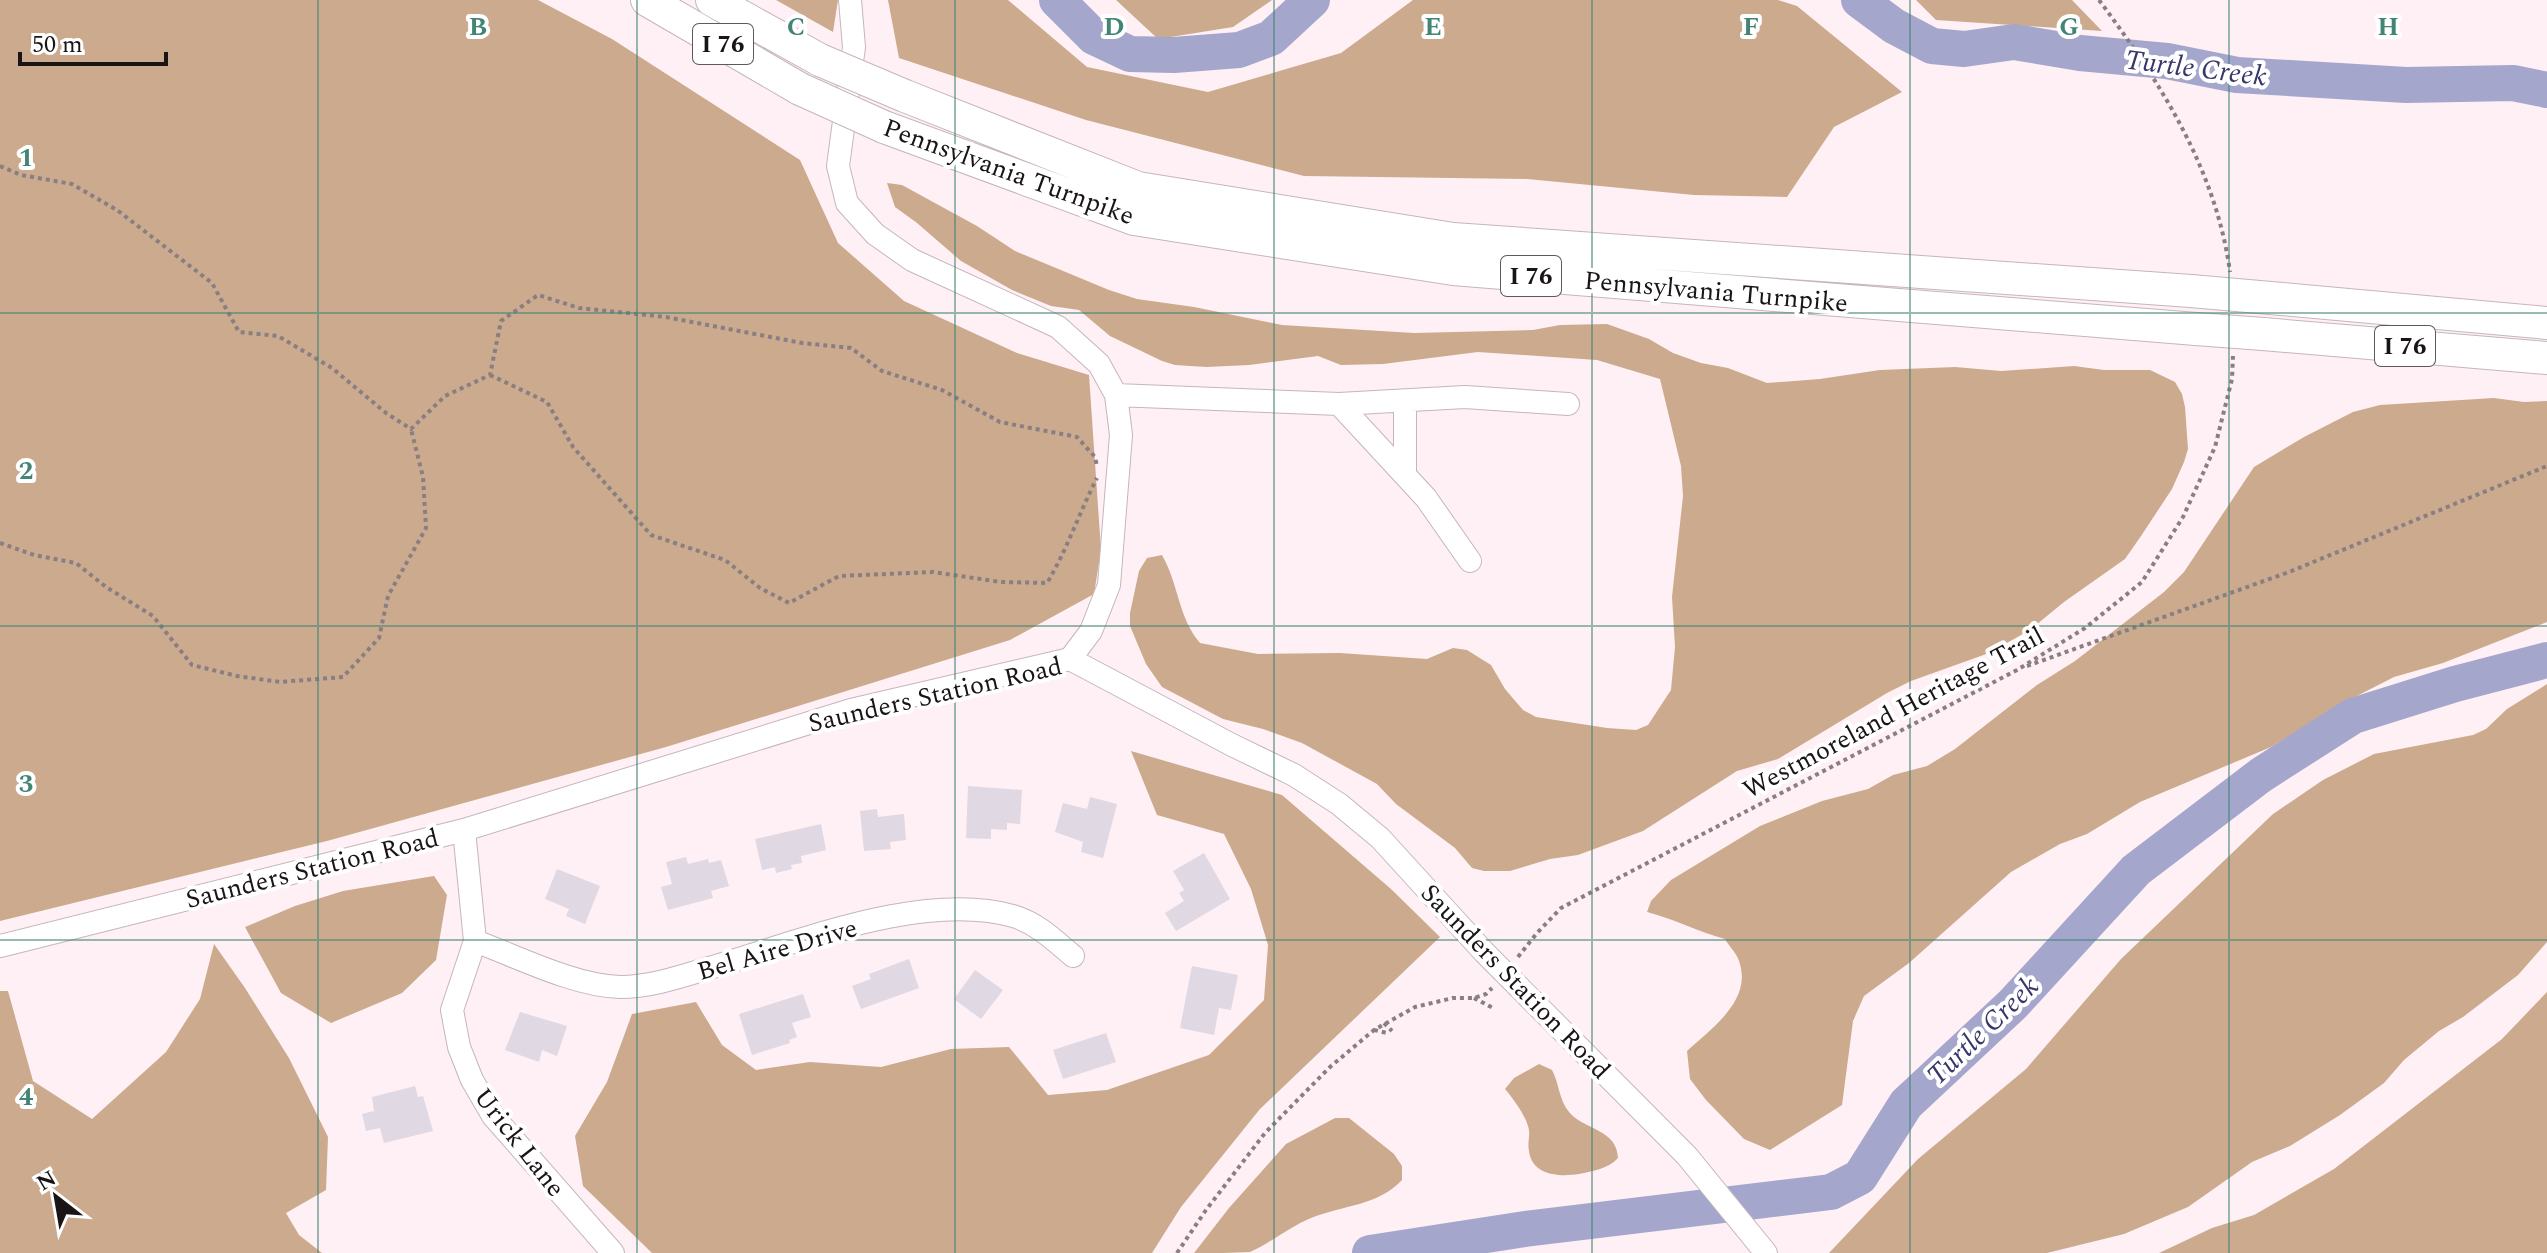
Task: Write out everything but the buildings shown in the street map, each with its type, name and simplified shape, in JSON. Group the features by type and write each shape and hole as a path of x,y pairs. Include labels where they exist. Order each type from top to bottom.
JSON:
{"highway":[{"name":"Pennsylvania Turnpike","path":"647,0 800,89 884,127 1134,219 1453,269 2547,358"},
{"name":"Pennsylvania Turnpike","path":"712,0 820,60 1138,188 1453,239 2191,291 2547,323"}],"street":[{"path":"850,0 854,47 838,166 847,203 875,234 912,260 1058,327 1099,364 1116,395 1121,435 1109,585 1091,631 1070,659"},
{"path":"1116,395 1339,404 1465,397 1568,404"},
{"path":"1405,401 1405,475"},
{"path":"1339,404 1426,498 1470,561"},
{"name":"Saunders Station Road","path":"0,946 464,830 851,710 1070,659 1294,775 1339,804 1380,838 1505,973 1687,1156 1766,1253"},
{"name":"Urick Lane","path":"464,830 475,941 452,1010 459,1047 472,1080 493,1116 613,1253"},
{"name":"Bel Aire Drive","path":"475,941 578,979 620,987 665,981 854,926 918,911 980,909 1015,917 1043,929 1073,956"}],"path":[{"path":"2099,0 2160,87 2192,146 2223,234 2230,276"},
{"path":"0,166 21,175 72,184 117,210 212,283 239,332 278,336 332,368 386,413 411,429 423,477 426,528 388,596 379,638 343,677 280,682 192,665 153,616 106,587 76,563 34,555 0,543"},
{"path":"490,375 501,321 538,295 579,308 666,317 802,343 851,348 882,371 942,390 1000,422 1077,437 1095,457 1115,514"},
{"name":"Westmoreland Heritage Trail","path":"1474,998 1486,994 1561,908 2017,670 2085,628 2142,582 2183,517 2215,447 2232,379 2233,350"},
{"path":"411,429 445,396 490,375"},
{"path":"490,375 547,402 573,447 651,535 725,560 760,588 789,603 839,576 933,572 1001,582 1047,583 1064,554 1079,512 1100,473"},
{"path":"2017,670 2289,572 2547,466"},
{"path":"1177,1253 1265,1133 1330,1067 1374,1030 1415,1007 1453,998 1474,998 1493,1008"},
{"path":"1374,1030 1389,1032 1384,1023"}],"shaded area":[{"path":"0,0 538,0 612,39 800,160 838,243 904,301 1017,353 1089,375 1101,550 1094,594 1010,640 666,747 327,841 0,921"},
{"path":"776,0 838,0 833,32"},
{"path":"888,0 1008,0 1087,67 1208,92 1341,53 1413,0 1778,0 1797,6 1902,92 1834,127 1787,197 1694,195 1527,179 1304,176 1086,120 899,58"},
{"path":"1116,0 1272,0 1233,27 1158,39"},
{"path":"1916,0 2072,0 2102,31 1936,20"},
{"path":"887,183 902,185 977,226 1015,251 1109,290 1137,299 1282,325 1414,333 1533,330 1560,325 1607,324 1649,339 1673,353 1728,368 1767,383 1880,370 1955,367 2001,371 2074,366 2104,370 2150,370 2175,382 2182,394 2188,449 2172,489 2125,559 2030,630 1989,653 1911,681 1887,693 1778,759 1737,771 1643,831 1578,855 1550,859 1510,871 1484,871 1472,868 1455,848 1396,804 1377,784 1302,743 1223,719 1162,687 1146,664 1130,626 1139,571 1147,558 1162,555 1187,622 1200,643 1258,654 1340,653 1427,659 1453,648 1467,650 1491,665 1505,689 1523,710 1536,717 1636,730 1648,725 1671,690 1675,647 1672,597 1683,496 1681,466 1660,379 1597,360 1478,352 1383,364 1341,365 1318,356 1249,365 1175,365 1110,336 1079,310 1051,306 1012,290 961,261 895,207"},
{"path":"2494,398 2547,401 2547,622 2443,663 2394,677 2345,702 2271,747 2140,802 2087,834 2060,844 2011,872 1909,963 1864,996 1853,1021 1842,1105 1770,1150 1744,1139 1706,1100 1690,1079 1687,1051 1728,1012 1740,988 1742,975 1738,958 1725,939 1647,912 1651,901 1671,880 1760,826 1822,801 1868,789 1893,775 1927,766 1955,749 2164,592 2184,572 2254,467 2304,437 2353,412 2380,405"},
{"path":"2547,684 2547,942 2518,975 2463,1017 2439,1031 2404,1060 2384,1083 2290,1146 2252,1162 2188,1207 2124,1234 2047,1253 1829,1253 1918,1159 2026,1069 2121,959 2273,814 2323,780 2374,754 2473,735 2486,729 2507,709"},
{"path":"1131,751 1282,795 1391,889 1440,937 1260,1109 1181,1207 1152,1253 652,1253 583,1186 575,1136 607,1082 632,1014 696,1002 722,1045 756,1070 810,1062 881,1067 951,1049 1009,1047 1048,1095 1107,1090 1209,1055 1264,1000 1268,945 1251,889 1224,834 1157,815"},
{"path":"434,876 447,895 436,960 402,993 331,1023 281,993 245,927 295,906 343,891"},
{"path":"214,944 289,1058 328,1137 326,1190 286,1213 299,1235 322,1253 0,1253 0,991 8,991 33,1081 92,1119 166,1052 200,999"},
{"path":"2547,992 2547,1253 2159,1253 2212,1228 2254,1215 2334,1169 2502,1039"},
{"path":"1539,1064 1552,1070 1569,1112 1612,1141 1618,1158 1610,1165 1572,1175 1556,1175 1535,1166 1529,1151 1526,1121 1505,1089 1514,1078"},
{"path":"1335,1118 1349,1118 1394,1154 1402,1166 1402,1180 1393,1189 1360,1204 1311,1218 1250,1252 1194,1253 1286,1144"}],"waterway":[{"name":"Turtle Creek","path":"1057,0 1094,37 1130,54 1174,55 1239,50 1271,38 1312,0"},
{"name":"Turtle Creek","path":"1859,0 1894,26 1932,46 1964,49 2014,42 2080,53 2167,61 2237,75 2406,85 2513,83 2547,90"},
{"name":"Turtle Creek","path":"1370,1253 1525,1229 1831,1192 1860,1177 1906,1104 2013,1004 2136,870 2261,775 2353,716 2455,684 2547,660"}]}
